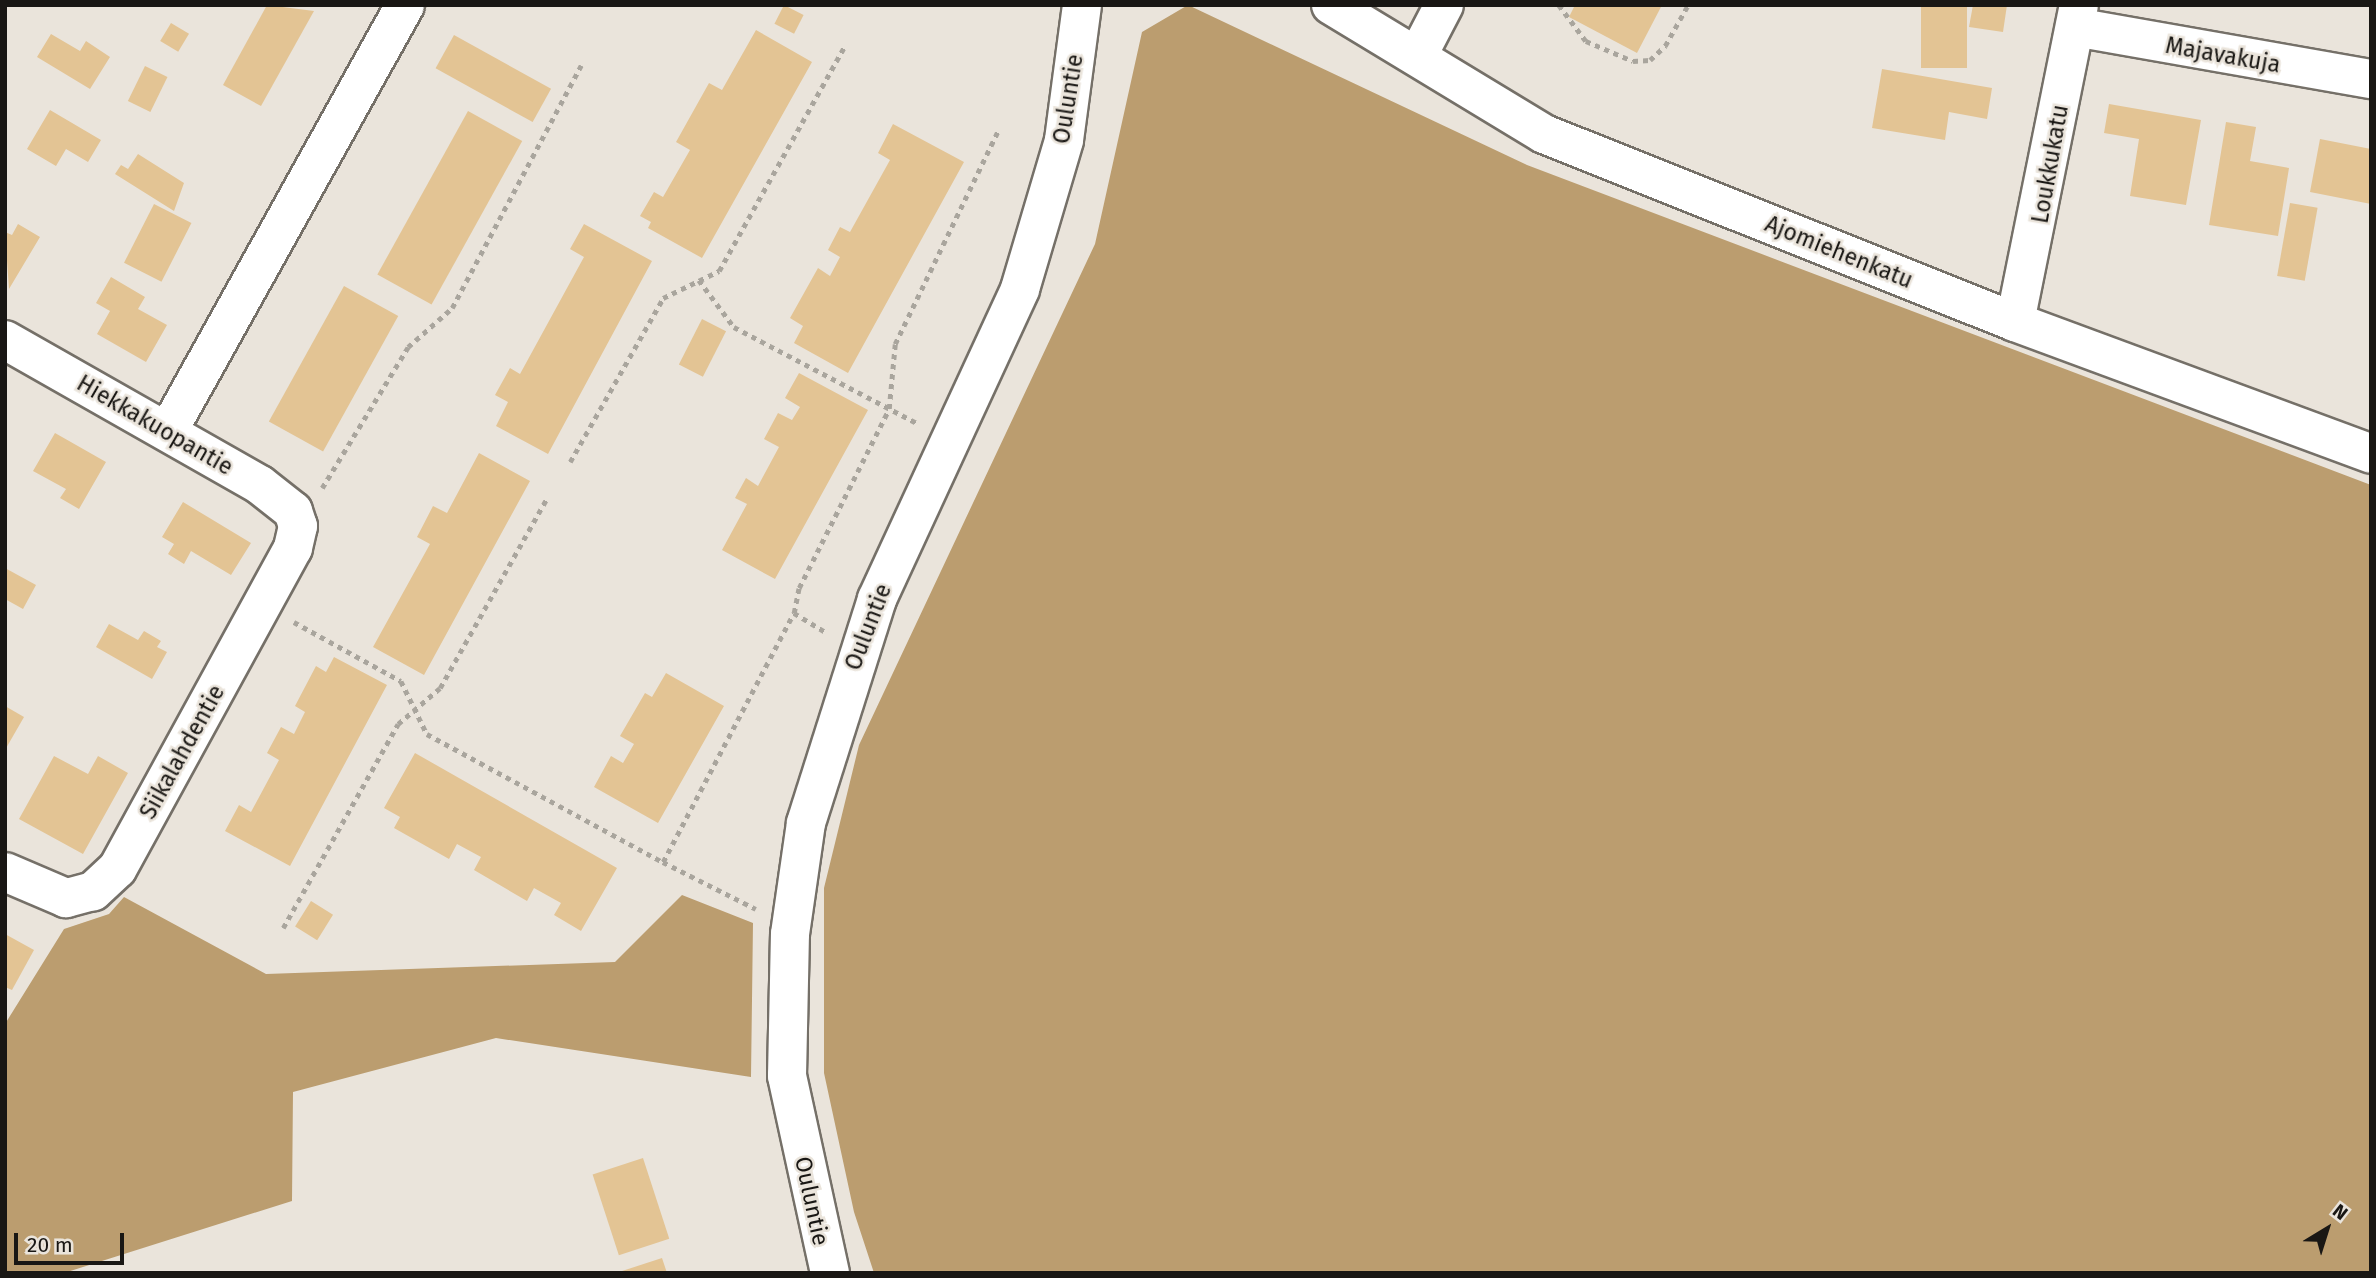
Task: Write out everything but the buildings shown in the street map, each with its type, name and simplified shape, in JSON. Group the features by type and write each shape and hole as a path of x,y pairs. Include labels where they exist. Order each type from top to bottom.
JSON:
{"street":[{"path":"168,431 405,5"},
{"name":"Ouluntie","path":"830,1273 787,1076 791,927 806,824 831,727 877,599 1020,289 1064,140 1082,5"},
{"name":"Ajomiehenkatu","path":"1331,5 1418,55 1474,97 1544,134 2015,322 2371,454"},
{"path":"1418,55 1444,5"},
{"name":"Majavakuja","path":"2077,16 2371,79"},
{"name":"Loukkukatu","path":"2015,322 2077,16"},
{"name":"Hiekkakuopantie","path":"5,340 260,485 297,519"},
{"name":"Siikalahdentie","path":"5,872 66,898 105,884 293,548 297,519"}],"path":[{"path":"1559,5 1586,41 1633,61 1650,60 1664,46 1688,5"},
{"path":"570,462 663,298 719,271 844,47"},
{"path":"297,519 312,506 408,347 452,308 581,65"},
{"path":"663,862 794,613 799,588 889,409 895,344 999,129"},
{"path":"699,280 734,327 950,440"},
{"path":"283,928 398,724 440,688 547,498"},
{"path":"262,605 401,681 427,734 663,862 791,927"}],"shaded area":[{"path":"1188,5 1527,165 2371,485 2371,1273 874,1273 854,1212 824,1073 824,888 859,745 1095,244 1142,32"},
{"path":"682,895 753,923 751,1077 496,1038 293,1092 292,1201 64,1273 5,1273 5,1024 64,929 109,914 124,897 266,974 615,962"}]}
